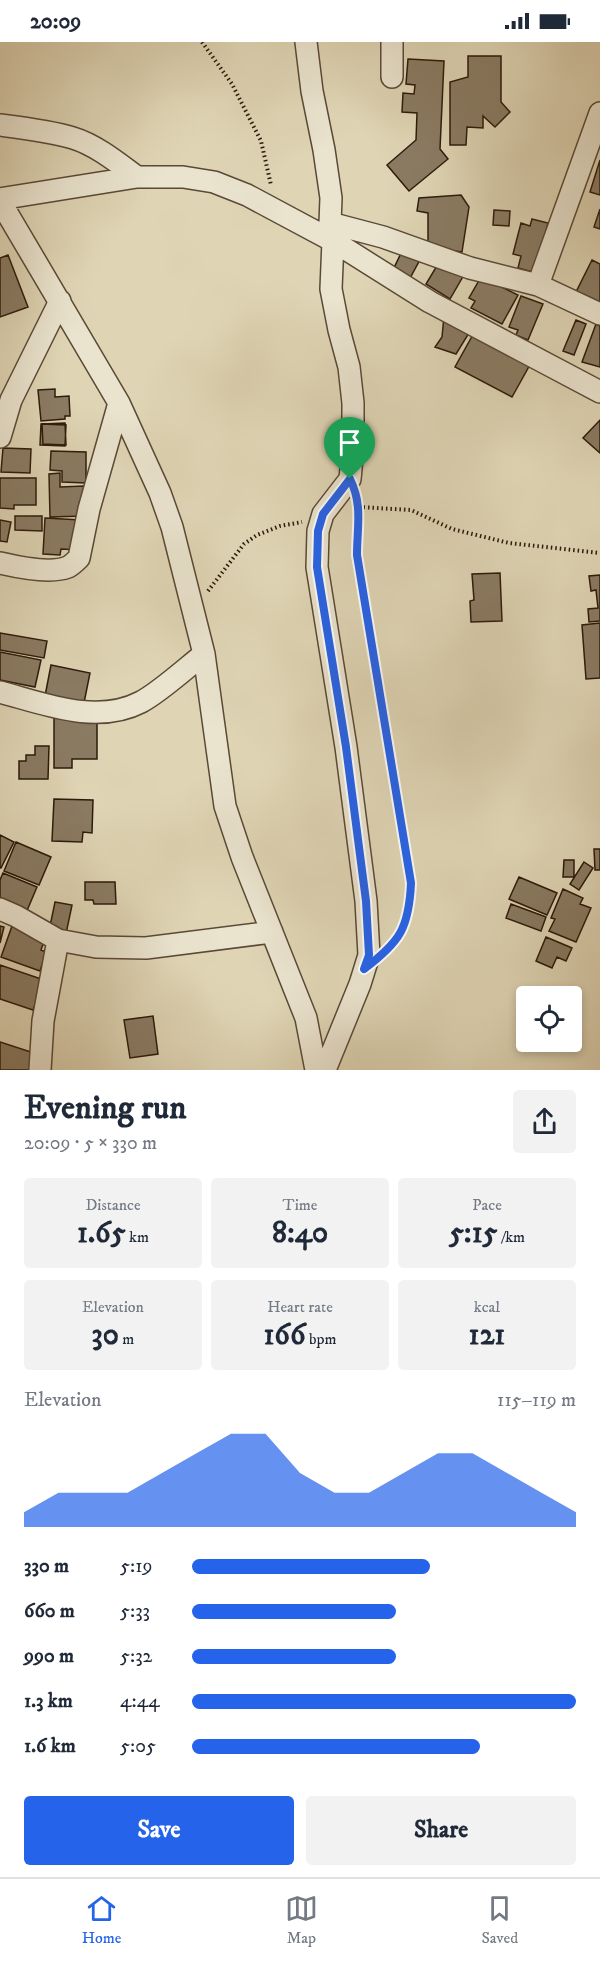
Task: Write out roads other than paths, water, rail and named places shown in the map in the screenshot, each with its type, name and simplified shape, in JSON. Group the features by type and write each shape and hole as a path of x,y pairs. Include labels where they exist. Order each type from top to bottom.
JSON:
{"street":[{"path":"306,42 312,91 331,198 331,289 349,368 353,403 350,479 323,514 318,531 317,567 344,736 366,901 369,955 325,1070"},
{"path":"392,42 392,78"},
{"path":"538,285 600,113"},
{"path":"0,125 75,138 137,177"},
{"path":"316,1070 306,1018 242,857 225,806 204,654 172,527 160,493 119,403 0,200 137,177 183,177 214,182 332,232 430,302 600,392"},
{"path":"332,232 384,237 470,268 538,285 600,314"},
{"path":"0,437 6,400 60,301"},
{"path":"0,563 21,568 57,569 69,567 79,558 89,509 119,403"},
{"path":"0,692 38,703 105,713 125,709 144,701 204,654"},
{"path":"0,909 58,940 96,947 146,948 272,932"},
{"path":"40,1070 43,1021 58,940"}]}
